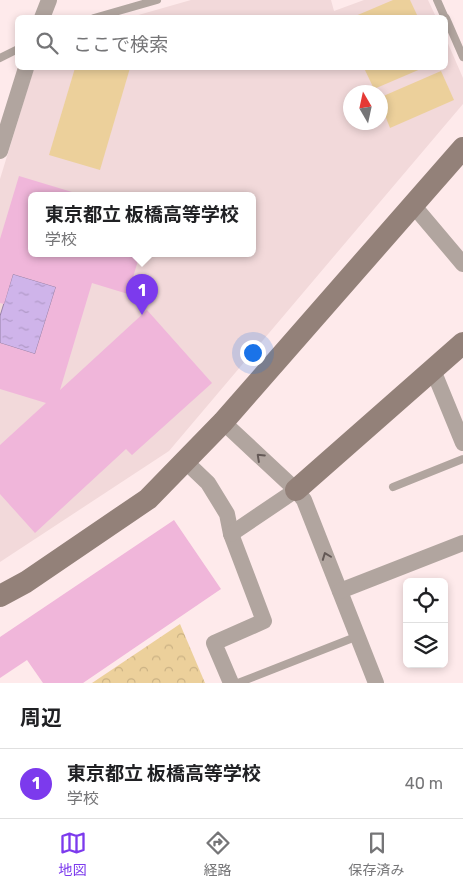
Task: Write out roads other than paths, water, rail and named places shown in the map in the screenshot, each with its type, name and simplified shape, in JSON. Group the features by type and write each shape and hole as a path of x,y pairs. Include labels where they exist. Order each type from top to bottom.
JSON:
{"street":[{"path":"43,15 49,0"},
{"path":"0,151 25,70"},
{"path":"0,596 26,582 148,499 224,422 463,148"},
{"path":"414,205 463,264"},
{"path":"231,534 296,490 463,343"},
{"path":"433,370 463,443"},
{"path":"224,422 296,490 304,500 376,683"},
{"path":"185,461 208,482 227,514 231,534 264,621 214,643 231,683"},
{"path":"340,591 463,543"}],"lane":[{"path":"104,15 157,0"},
{"path":"437,0 444,15"},
{"path":"448,25 463,58"},
{"path":"0,58 15,50"},
{"path":"393,487 463,459"},
{"path":"238,683 358,636"}],"water":[{"path":"13,274 56,287 35,354 0,343 0,316"}],"place":[{"name":"東京都立 板橋高等学校","path":"142,315"}]}
